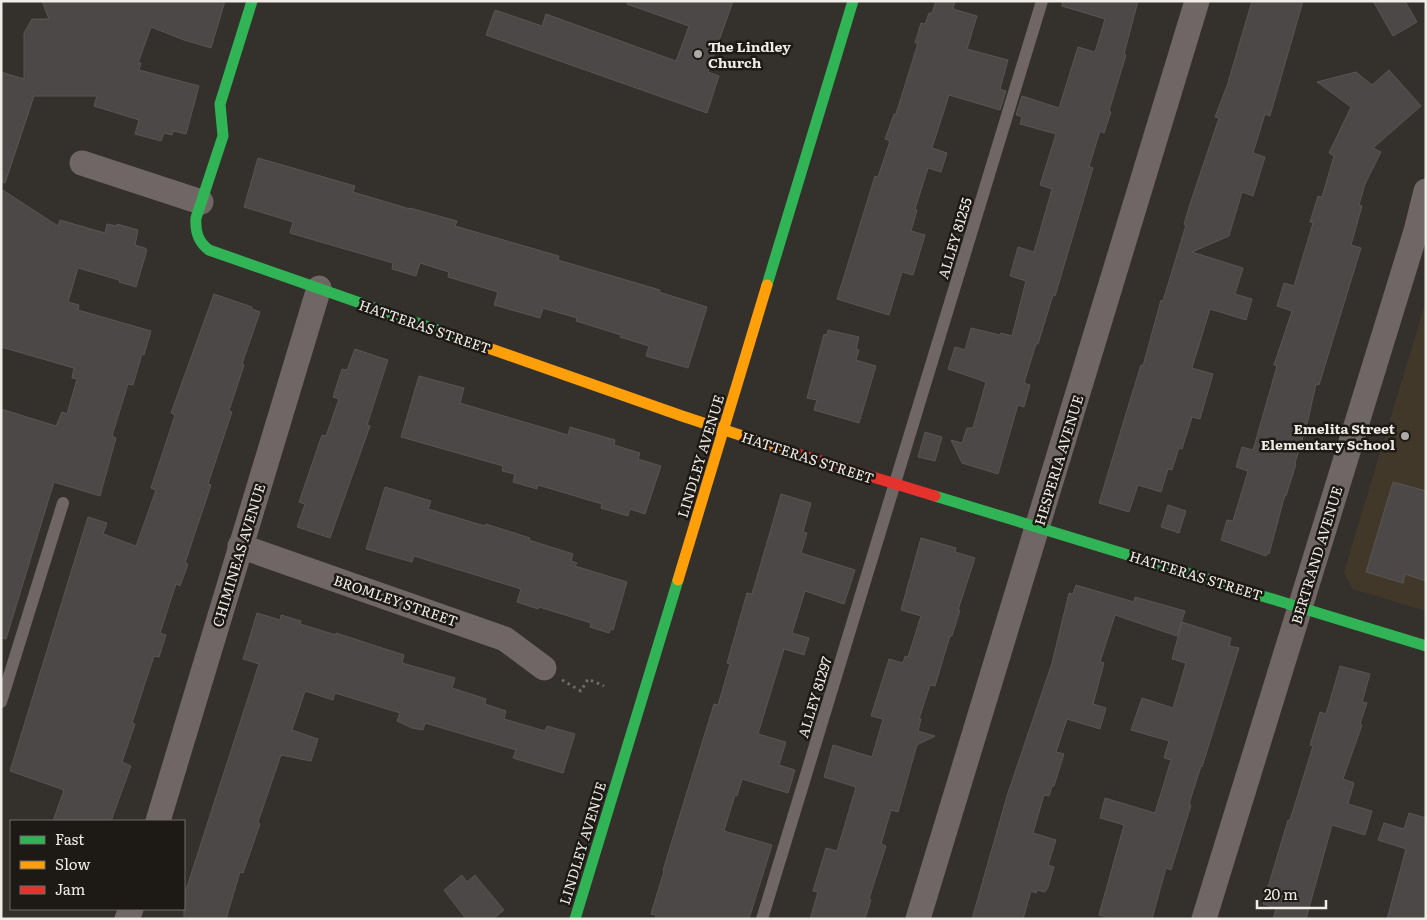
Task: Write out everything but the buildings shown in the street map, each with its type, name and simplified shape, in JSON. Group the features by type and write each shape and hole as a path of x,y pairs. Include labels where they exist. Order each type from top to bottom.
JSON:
{"street":[{"path":"82,163 200,202 223,136 220,104 252,1"},
{"name":"LINDLEY AVENUE","path":"575,919 853,1"},
{"name":"HESPERIA AVENUE","path":"918,919 1197,1"},
{"name":"BERTRAND AVENUE","path":"1204,919 1416,231 1422,200 1426,191"},
{"name":"HATTERAS STREET","path":"200,202 194,226 200,243 208,250 723,429 895,484 1426,646"},
{"name":"CHIMINEAS AVENUE","path":"158,820 319,288"},
{"name":"BROMLEY STREET","path":"240,546 505,639 544,668"}],"lane":[{"name":"ALLEY 81255","path":"895,484 1042,1"},
{"name":"ALLEY 81297","path":"762,919 895,484"},
{"path":"1,702 62,503"}],"path":[{"path":"544,668 581,692 588,679 604,686"}],"shaded area":[{"name":"Emelita Street Elementary School","path":"1426,301 1426,611 1353,589 1344,572"}],"traffic: fast":[{"path":"252,1 220,104 223,136 196,218 196,228 200,240 209,250 460,338"},
{"path":"767,285 853,1"},
{"path":"935,496 1426,646"},
{"path":"575,919 678,580"}],"traffic: slow":[{"path":"678,580 767,285"},
{"path":"460,338 791,452"}],"traffic: jam":[{"path":"791,452 935,496"}],"place":[{"name":"The Lindley Church","path":"698,54"},
{"name":"Emelita Street Elementary School","path":"1405,436"}]}
